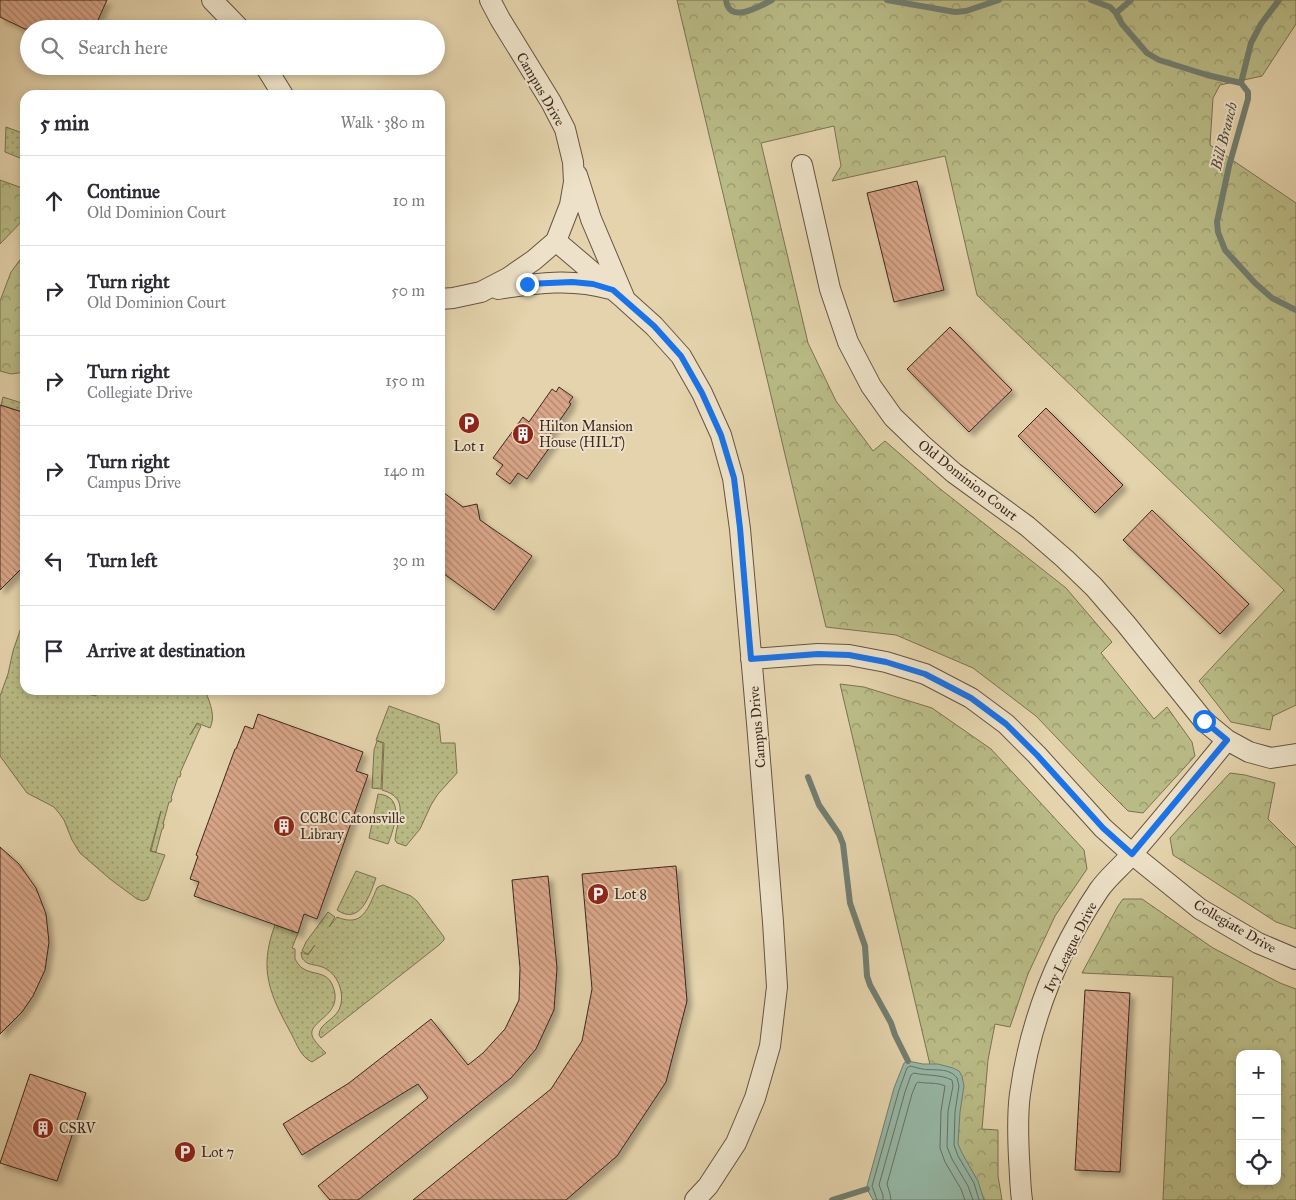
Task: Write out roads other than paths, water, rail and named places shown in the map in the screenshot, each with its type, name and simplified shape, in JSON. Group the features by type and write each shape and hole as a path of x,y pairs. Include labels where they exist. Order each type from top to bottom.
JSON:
{"street":[{"path":"212,0 231,20"},
{"name":"Campus Drive","path":"445,299 481,292 508,278 534,260 556,241 570,205 574,182 565,129 552,102 490,0"},
{"path":"271,75 280,90"},
{"path":"572,162 619,294"},
{"name":"Old Dominion Court","path":"802,165 830,289 848,342 871,386 893,417 954,473 1027,526 1087,580 1126,624 1204,721 1227,740 1249,752 1271,758 1296,754"},
{"name":"Campus Drive","path":"556,241 654,326 681,356 702,393 721,435 734,478 740,528 773,922 776,987 770,1046 755,1098 736,1142 708,1186 695,1200"},
{"path":"481,292 527,284 572,282 593,284 619,294"},
{"name":"Collegiate Drive","path":"751,659 818,654 849,655 886,662 925,674 971,698 1013,730 1103,828 1200,909 1258,943 1296,959"},
{"path":"1132,854 1227,740"},
{"name":"Ivy League Drive","path":"1022,1200 1018,1139 1020,1096 1026,1058 1039,1013 1056,969 1080,920 1101,888 1132,854"}],"water":[{"path":"908,1061 938,1064 953,1068 959,1071 962,1076 964,1086 958,1144 978,1181 984,1200 873,1200 867,1186 894,1088 904,1063"}],"waterway":[{"name":"Bill Branch","path":"726,0 728,7 739,13 746,12 772,0"},
{"name":"Bill Branch","path":"887,0 955,12 966,11 999,0"},
{"name":"Bill Branch","path":"1091,0 1110,7 1147,53 1159,60 1241,83 1248,92 1248,99 1229,166 1217,222 1218,232 1225,250 1255,283 1272,298 1296,310"},
{"path":"1116,13 1131,0"},
{"path":"1241,83 1251,43 1261,24 1279,0"},
{"path":"808,777 819,805 839,834 843,844 850,903 865,946 867,976 908,1061"},
{"path":"832,1200 867,1189"}],"place":[{"name":"Lot 1","path":"469,423"},
{"name":"Hilton Mansion House (HILT)","path":"523,434"},
{"name":"CCBC Catonsville Library","path":"284,826"},
{"name":"Lot 8","path":"598,894"},
{"name":"CSRV","path":"43,1128"},
{"name":"Lot 7","path":"185,1152"}]}
